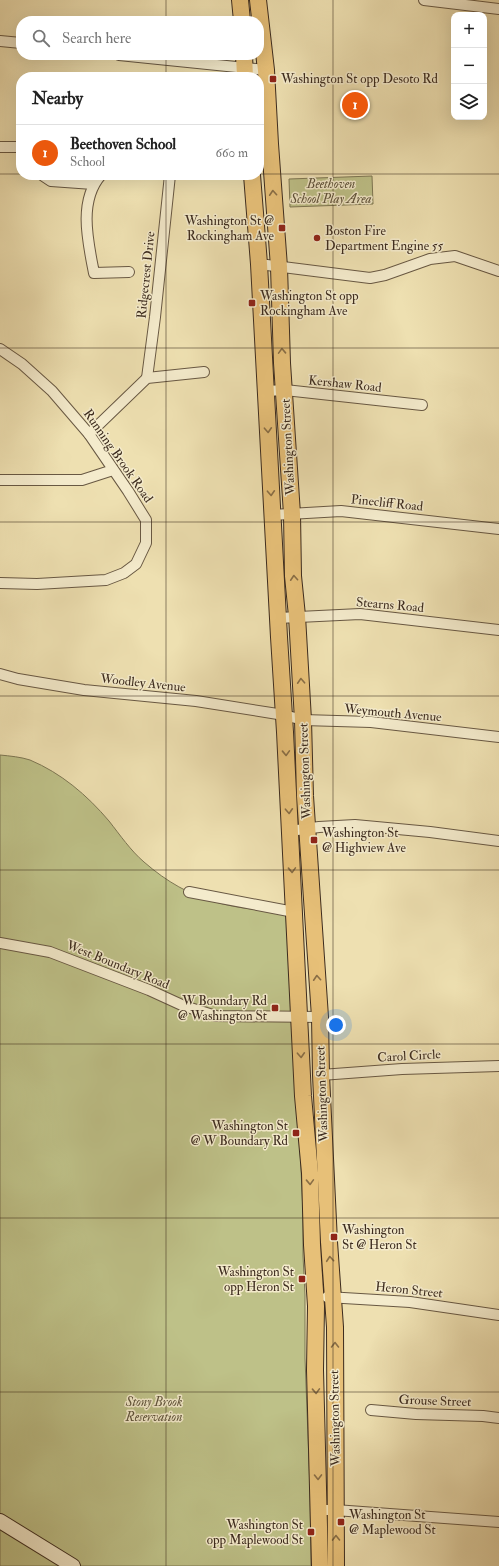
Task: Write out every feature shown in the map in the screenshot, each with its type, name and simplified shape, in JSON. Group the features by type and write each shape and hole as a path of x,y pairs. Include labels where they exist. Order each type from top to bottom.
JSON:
{"main road":[{"path":"240,0 242,16"},
{"name":"Washington Street","path":"258,0 260,16"},
{"name":"Washington Street","path":"264,52 279,267 282,363 285,390 292,514 293,576 297,616 307,829 320,1017 321,1075 333,1298 336,1566"},
{"name":"Washington Street","path":"252,180 259,264 284,715 303,1096 310,1173 315,1296 315,1370 320,1566"},
{"path":"0,1521 73,1566"}],"street":[{"path":"424,0 499,9"},
{"path":"0,41 16,43"},
{"path":"176,60 245,66 266,70"},
{"path":"0,147 16,147"},
{"path":"49,180 94,184"},
{"path":"97,180 94,184 87,204 89,245 94,273 129,272"},
{"name":"Ridgecrest Drive","path":"147,378 169,180"},
{"path":"259,264 370,278 385,275 430,259 455,256 499,271"},
{"name":"Running Brook Road","path":"0,349 22,364 52,391 89,434 146,520 146,543 136,564 124,573 106,580 37,584 0,583"},
{"path":"89,434 147,378 204,372"},
{"name":"Kershaw Road","path":"266,391 285,390 422,405"},
{"path":"0,480 82,480 114,470"},
{"name":"Pinecliff Road","path":"272,515 341,511 499,528"},
{"name":"Stearns Road","path":"278,618 360,614 499,630"},
{"name":"Woodley Avenue","path":"0,674 18,680 84,690 196,701 284,715"},
{"name":"Weymouth Avenue","path":"284,715 303,720 371,722 499,737"},
{"path":"290,831 319,827 355,825 430,832 499,841"},
{"path":"189,892 294,912"},
{"name":"West Boundary Road","path":"0,943 50,952 149,990 184,1006 216,1016 320,1017"},
{"name":"Carol Circle","path":"321,1075 402,1068 499,1066"},
{"name":"Heron Street","path":"315,1296 410,1302 499,1315"},
{"name":"Grouse Street","path":"371,1410 499,1418"},
{"path":"319,1510 499,1522"}],"green space":[{"name":"Beethoven School Play Area","path":"372,176 373,204 290,207 289,179"},
{"name":"Stony Brook Reservation","path":"0,755 30,760 63,778 101,811 139,858 161,876 179,887 214,902 252,909 294,912 297,1084 303,1212 305,1358 311,1566 0,1566"}],"place":[{"name":"Washington St opp Desoto Rd","path":"273,79"},
{"name":"Beethoven School","path":"355,105"},
{"name":"Washington St @ Rockingham Ave","path":"282,228"},
{"name":"Boston Fire Department Engine 55","path":"317,238"},
{"name":"Washington St opp Rockingham Ave","path":"252,303"},
{"name":"Washington St @ Highview Ave","path":"314,840"},
{"name":"W Boundary Rd @ Washington St","path":"275,1008"},
{"name":"Washington St @ W Boundary Rd","path":"296,1133"},
{"name":"Washington St @ Heron St","path":"334,1237"},
{"name":"Washington St opp Heron St","path":"302,1279"},
{"name":"Washington St @ Maplewood St","path":"341,1522"},
{"name":"Washington St opp Maplewood St","path":"311,1532"}]}
